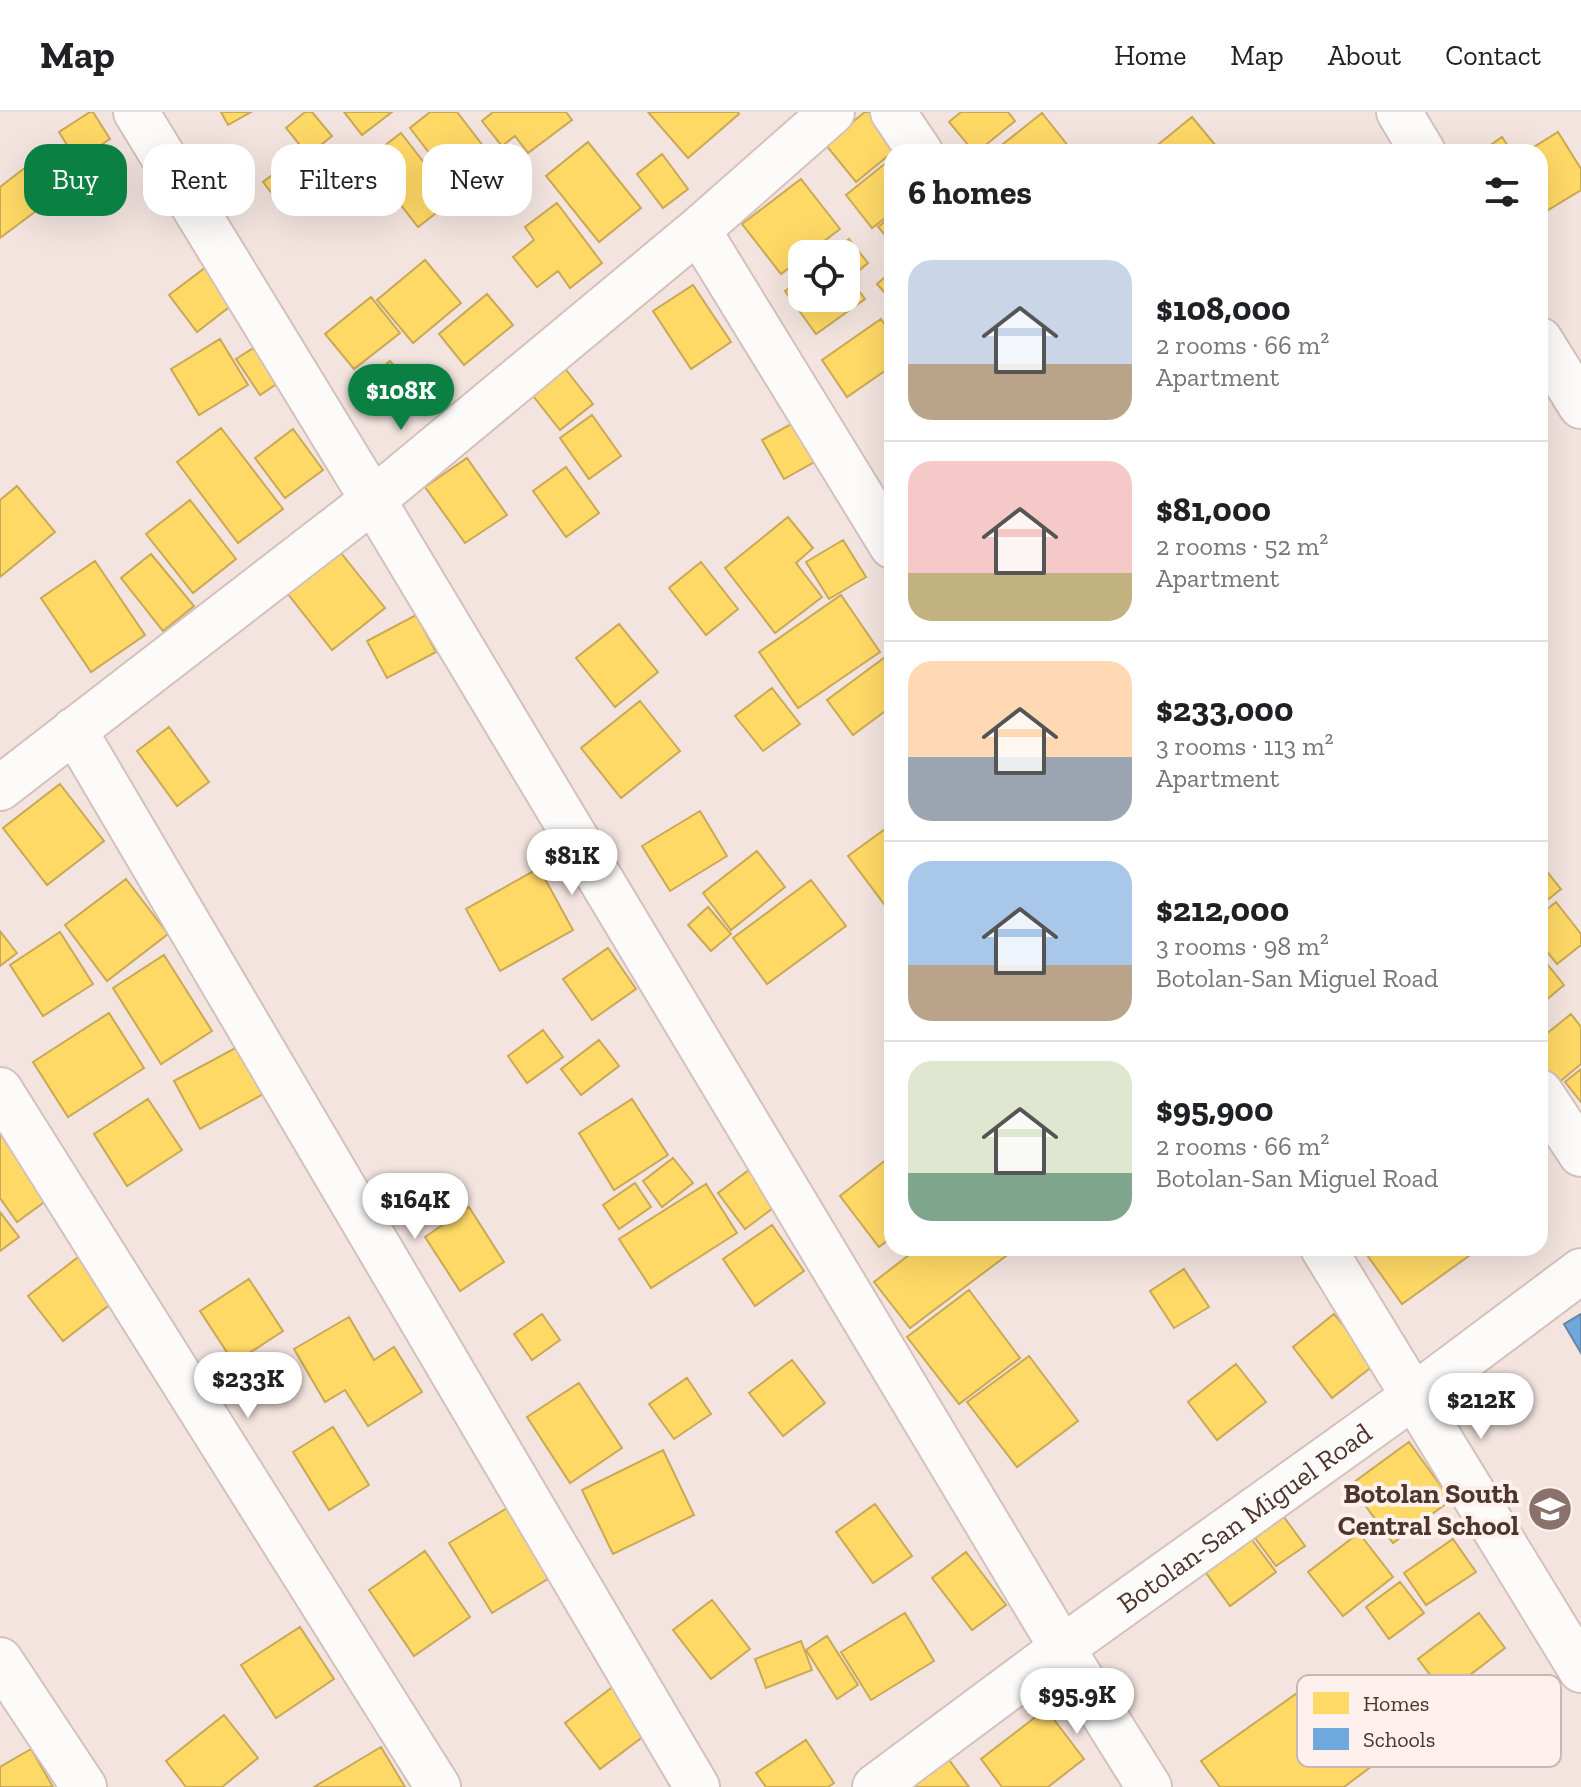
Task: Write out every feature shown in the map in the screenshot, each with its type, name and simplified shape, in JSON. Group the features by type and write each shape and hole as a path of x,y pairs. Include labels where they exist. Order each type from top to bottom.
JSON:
{"street":[{"path":"136,112 373,500 1062,1648 1149,1787"},
{"path":"0,788 373,500 698,230 832,112"},
{"path":"893,112 915,144"},
{"path":"1399,112 1418,144"},
{"path":"698,230 884,533"},
{"path":"1548,353 1581,406"},
{"path":"74,730 697,1787"},
{"path":"0,1090 438,1787"},
{"path":"1548,1104 1581,1154"},
{"path":"1328,1256 1581,1670"},
{"name":"Botolan-San Miguel Road","path":"875,1787 1581,1271"},
{"path":"0,1660 84,1787"}],"building: Homes":[{"path":"93,112 110,139 102,144 66,144 59,132"},
{"path":"221,112 251,112 228,125"},
{"path":"305,112 312,112 332,136 322,144 299,144 286,128"},
{"path":"344,112 392,112 362,135"},
{"path":"430,112 457,112 482,144 422,144 410,128"},
{"path":"493,112 566,112 572,120 532,150 532,144 521,144 515,136 500,144 482,121"},
{"path":"648,112 738,112 739,114 688,158"},
{"path":"865,112 872,112 898,144 884,144 884,159 856,182 825,144"},
{"path":"961,112 1008,112 1015,121 987,144 967,144 949,122"},
{"path":"1042,113 1067,144 1003,144"},
{"path":"1192,117 1214,144 1159,144"},
{"path":"1558,132 1581,169 1581,190 1548,210 1548,144 1539,144"},
{"path":"401,133 422,160 422,216 432,216 418,227 406,212 406,144 387,144"},
{"path":"1502,137 1507,144 1492,144"},
{"path":"588,142 641,208 599,242 546,176"},
{"path":"662,154 688,189 663,208 637,174"},
{"path":"884,164 884,219 872,228 846,195"},
{"path":"24,169 24,216 29,216 0,238 0,187"},
{"path":"271,176 271,192 263,182"},
{"path":"801,179 840,229 825,240 788,240 788,269 781,274 742,224"},
{"path":"557,203 602,263 570,288 558,271 537,287 513,257 534,240 525,227"},
{"path":"860,253 868,263 860,270"},
{"path":"218,258 246,294 197,332 169,295"},
{"path":"425,260 461,303 413,343 377,300"},
{"path":"884,278 884,292 877,284"},
{"path":"693,285 731,342 691,369 653,311"},
{"path":"487,294 513,325 464,365 439,334"},
{"path":"371,297 400,333 354,369 325,334"},
{"path":"800,312 847,312 816,334"},
{"path":"881,319 884,323 884,372 847,397 822,360"},
{"path":"220,339 248,385 199,415 171,369"},
{"path":"261,343 284,379 260,395 236,359"},
{"path":"390,361 411,386 383,409 362,384"},
{"path":"563,366 593,404 560,430 530,392"},
{"path":"592,415 621,456 589,479 560,438"},
{"path":"804,417 825,456 784,479 762,440"},
{"path":"221,428 283,509 238,543 177,462"},
{"path":"293,429 323,470 285,498 255,458"},
{"path":"467,458 507,515 465,543 425,487"},
{"path":"566,467 599,513 566,537 533,491"},
{"path":"17,486 55,532 0,577 0,500"},
{"path":"190,500 236,559 193,593 146,534"},
{"path":"788,517 813,548 796,563 822,597 775,633 725,568"},
{"path":"843,540 866,577 829,599 806,562"},
{"path":"337,548 385,608 332,650 284,589"},
{"path":"151,554 194,606 163,631 121,578"},
{"path":"95,561 145,635 91,672 41,598"},
{"path":"701,562 738,609 706,635 669,588"},
{"path":"841,595 880,652 798,708 759,652"},
{"path":"416,615 436,652 387,678 367,641"},
{"path":"619,624 658,672 615,707 576,658"},
{"path":"884,658 884,712 853,735 827,700"},
{"path":"772,688 800,724 763,751 735,716"},
{"path":"640,701 680,751 621,798 581,748"},
{"path":"169,727 209,782 177,806 137,751"},
{"path":"60,784 104,841 47,885 3,828"},
{"path":"700,811 727,856 670,891 642,846"},
{"path":"884,830 884,904 848,856"},
{"path":"757,851 785,887 731,930 703,893"},
{"path":"539,868 573,930 500,971 466,909"},
{"path":"1548,873 1561,889 1548,900"},
{"path":"126,879 168,934 107,981 65,925"},
{"path":"811,880 846,926 767,984 733,938"},
{"path":"1556,902 1581,934 1581,945 1557,964 1548,953 1548,908"},
{"path":"708,907 731,934 711,951 688,925"},
{"path":"0,931 17,953 0,966"},
{"path":"60,932 93,984 43,1016 10,965"},
{"path":"608,948 636,989 592,1020 563,979"},
{"path":"164,955 212,1031 161,1064 113,988"},
{"path":"1548,965 1564,985 1548,998"},
{"path":"109,1013 144,1068 68,1117 33,1062"},
{"path":"1571,1014 1581,1027 1581,1064 1557,1084 1548,1073 1548,1033"},
{"path":"543,1030 563,1057 527,1083 508,1056"},
{"path":"252,1039 278,1086 200,1129 174,1081"},
{"path":"599,1040 619,1066 581,1095 561,1069"},
{"path":"1581,1069 1581,1102 1565,1082"},
{"path":"148,1099 182,1150 127,1186 94,1134"},
{"path":"632,1099 668,1155 614,1190 579,1133"},
{"path":"0,1107 58,1192 17,1222 0,1198"},
{"path":"673,1158 693,1183 662,1207 643,1181"},
{"path":"884,1161 884,1243 879,1247 840,1196"},
{"path":"757,1164 784,1200 745,1229 718,1193"},
{"path":"635,1183 651,1207 619,1229 603,1205"},
{"path":"706,1184 737,1233 651,1288 619,1239"},
{"path":"469,1207 504,1262 460,1291 425,1237"},
{"path":"0,1212 19,1237 0,1251"},
{"path":"772,1225 804,1271 755,1306 723,1259"},
{"path":"82,1254 117,1299 63,1341 28,1296"},
{"path":"908,1256 1006,1256 910,1328 874,1282"},
{"path":"1368,1256 1469,1256 1402,1304"},
{"path":"1184,1269 1209,1307 1174,1328 1150,1291"},
{"path":"249,1279 283,1331 234,1363 200,1311"},
{"path":"969,1290 1020,1358 959,1404 907,1337"},
{"path":"542,1314 560,1340 532,1360 514,1334"},
{"path":"1334,1314 1374,1365 1332,1398 1293,1347"},
{"path":"349,1317 374,1360 394,1347 422,1392 368,1426 345,1390 325,1402 294,1349"},
{"path":"1029,1356 1078,1421 1017,1467 967,1402"},
{"path":"792,1360 825,1403 783,1436 749,1393"},
{"path":"1236,1364 1266,1402 1217,1440 1188,1402"},
{"path":"687,1378 711,1414 674,1439 649,1404"},
{"path":"579,1383 622,1448 570,1483 527,1417"},
{"path":"333,1427 369,1485 329,1510 293,1452"},
{"path":"1409,1442 1451,1500 1393,1543 1350,1485"},
{"path":"663,1450 694,1515 613,1554 582,1490"},
{"path":"519,1501 561,1571 492,1613 449,1543"},
{"path":"875,1504 912,1556 873,1583 836,1532"},
{"path":"1284,1517 1305,1546 1276,1566 1255,1538"},
{"path":"1246,1532 1276,1572 1230,1606 1201,1566"},
{"path":"1359,1533 1393,1577 1343,1616 1308,1572"},
{"path":"1453,1539 1476,1572 1426,1605 1404,1573"},
{"path":"425,1551 470,1617 414,1656 369,1590"},
{"path":"966,1552 1006,1605 972,1630 932,1578"},
{"path":"1400,1582 1424,1613 1389,1639 1366,1607"},
{"path":"712,1600 750,1649 711,1679 673,1630"},
{"path":"905,1613 934,1661 871,1700 841,1652"},
{"path":"1479,1613 1505,1648 1470,1675 1430,1675 1418,1659"},
{"path":"300,1627 334,1679 276,1718 241,1665"},
{"path":"827,1636 858,1685 837,1699 806,1650"},
{"path":"801,1641 812,1670 766,1688 755,1659"},
{"path":"614,1686 648,1733 600,1769 565,1723"},
{"path":"1297,1693 1297,1767 1371,1767 1344,1787 1220,1787 1201,1761"},
{"path":"1046,1709 1084,1759 1048,1787 1002,1787 981,1759"},
{"path":"224,1715 258,1758 222,1787 186,1787 166,1761"},
{"path":"806,1740 834,1783 828,1787 766,1787 756,1773"},
{"path":"381,1747 405,1787 314,1787"},
{"path":"31,1749 53,1787 0,1787 0,1767"},
{"path":"941,1749 969,1787 890,1787"}],"building: Schools":[{"path":"1581,1314 1581,1353 1564,1324"}],"place":[{"name":"Botolan South Central School","path":"1550,1509"}]}
